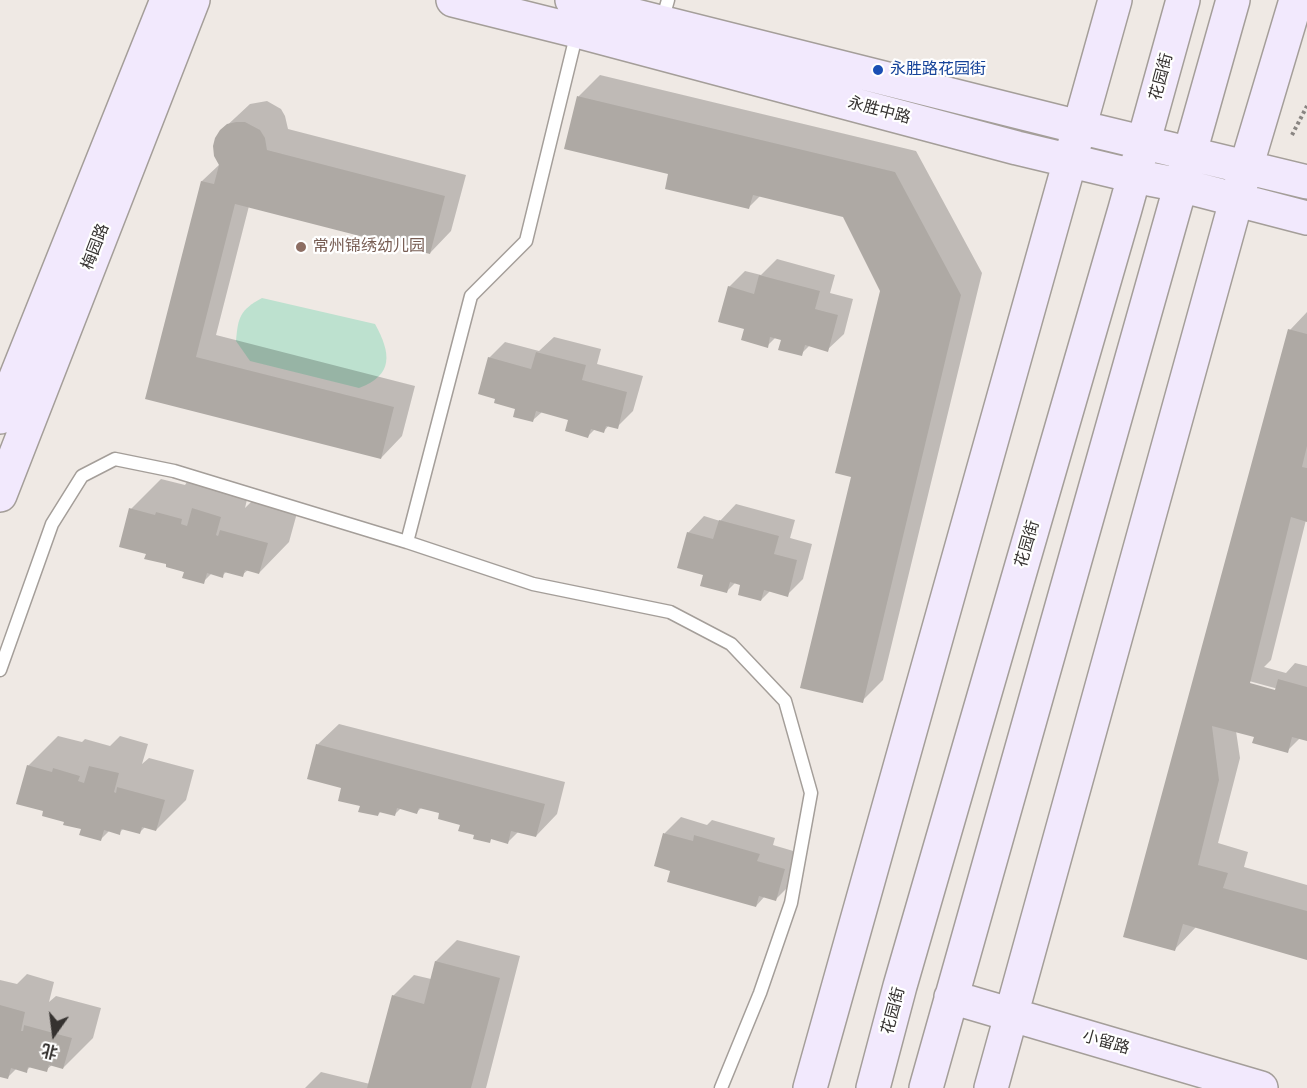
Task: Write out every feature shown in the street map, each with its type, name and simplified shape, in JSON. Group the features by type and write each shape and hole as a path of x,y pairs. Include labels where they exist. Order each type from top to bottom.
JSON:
{"street":[{"name":"梅园路","path":"0,417 167,0"},
{"name":"梅园路","path":"0,495 193,0"},
{"name":"永胜中路","path":"453,0 575,15 1069,161 1180,185 1307,218"},
{"path":"810,1088 1115,0"},
{"name":"花园街","path":"873,1088 900,986 1183,0"},
{"path":"926,1088 1233,0"},
{"path":"991,1088 1236,201 1296,0"},
{"name":"永胜中路","path":"575,15 610,4 665,11 1079,128 1307,182"},
{"name":"小留路","path":"951,998 1261,1088"}],"lane":[{"path":"407,542 471,296 526,241 575,15"},
{"path":"0,670 52,524 82,476 115,459 174,471 407,542 533,585 670,612 731,644 784,701 811,793 791,903 760,993 721,1088"}],"path":[{"path":"1292,135 1307,106"}],"green space":[{"path":"262,298 375,324 386,354 384,370 379,377 359,388 250,361 236,341 239,320 249,306"}],"building":[{"path":"577,96 895,172 961,295 863,703 800,688 851,477 835,473 880,291 843,217 753,195 749,209 665,189 668,174 564,149"},
{"path":"245,122 260,130 265,138 267,150 445,196 430,254 235,204 196,357 394,407 381,459 145,399 201,181 214,184 219,165 214,156 215,138 227,124"},
{"path":"759,275 820,291 815,309 838,315 828,352 805,345 802,356 778,350 781,340 770,337 768,348 741,340 744,329 718,322 728,286 754,294"},
{"path":"1288,329 1307,334 1307,446 1302,467 1307,468 1307,522 1291,517 1250,683 1275,690 1278,679 1307,687 1307,741 1292,737 1288,753 1252,743 1254,737 1212,726 1219,780 1198,865 1228,873 1223,888 1307,911 1307,960 1183,924 1175,951 1123,937"},
{"path":"536,352 586,365 582,380 627,392 618,429 606,426 604,433 591,429 588,438 565,431 568,420 536,411 533,422 513,417 515,409 494,403 495,399 478,394 488,357 531,369"},
{"path":"129,508 182,519 181,524 187,526 192,508 221,517 216,535 218,536 220,530 268,543 259,574 245,570 243,577 224,572 223,578 207,573 204,584 182,578 184,572 166,567 166,564 144,559 146,554 119,547"},
{"path":"719,520 779,536 774,554 797,560 788,597 764,590 761,601 738,595 740,585 730,582 727,593 700,586 703,575 677,568 687,532 713,539"},
{"path":"316,744 545,804 536,837 511,831 508,844 491,839 490,843 473,839 474,835 458,831 460,825 438,819 439,813 419,808 417,814 397,808 395,816 379,812 378,816 358,812 360,806 338,801 341,788 307,779"},
{"path":"27,765 52,772 53,768 80,776 78,781 84,783 89,766 119,773 114,792 116,793 117,787 165,800 156,831 142,827 140,834 121,829 120,835 104,830 101,841 79,835 81,829 63,825 64,822 42,816 43,811 16,804"},
{"path":"663,833 693,841 694,835 760,854 757,861 785,869 776,901 759,896 756,907 667,882 670,871 654,866"},
{"path":"435,961 500,978 471,1088 367,1088 392,995 424,1004"},
{"path":"0,1005 25,1012 21,1031 24,1025 72,1038 63,1069 49,1065 47,1072 28,1067 27,1073 11,1068 8,1079 0,1077"}],"place":[{"name":"永胜路花园街","path":"878,70"},
{"name":"常州锦绣幼儿园","path":"301,247"}]}
